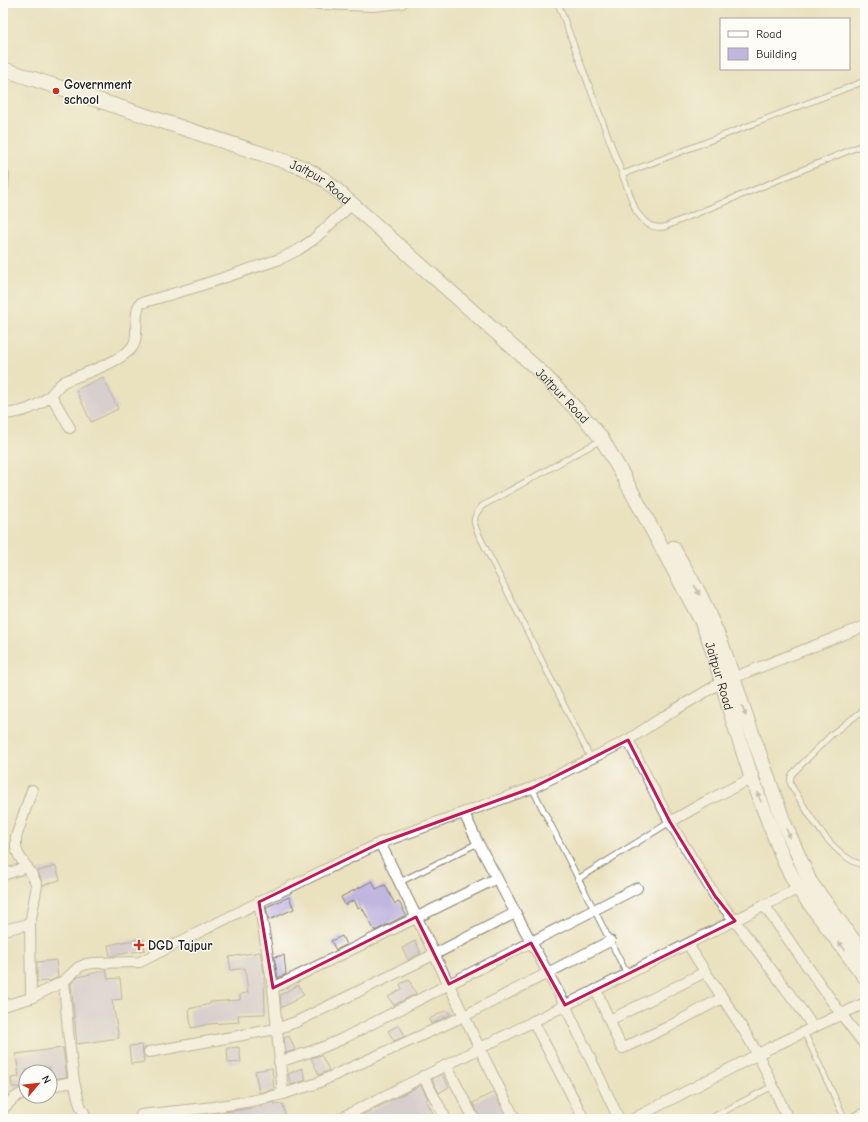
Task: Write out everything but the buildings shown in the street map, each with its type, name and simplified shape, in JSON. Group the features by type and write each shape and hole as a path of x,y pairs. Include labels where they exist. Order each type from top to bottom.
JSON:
{"street":[{"path":"295,3 373,6 402,3"},
{"name":"Jaitpur Road","path":"3,59 313,165 330,175 535,357 571,392 603,428 611,440 700,595 722,645 728,680 731,714 752,778 785,863 865,956"},
{"name":"Jaitpur Road","path":"3,69 304,168 325,180 543,374 602,439 701,620 748,722 784,823 804,885 865,977"},
{"path":"3,173 3,188"},
{"path":"3,414 28,409 51,395 59,385 65,381 102,367 130,350 134,345 136,337 137,307 141,303 196,287 280,259 298,250 314,239 352,204"},
{"path":"51,395 70,428"},
{"path":"3,1006 31,998 64,981 79,967 86,964 140,962 380,843 532,788 628,740 663,717 728,680 865,626"},
{"path":"628,740 670,822 714,896 735,921 803,1012 808,1030"},
{"path":"670,822 752,778"},
{"path":"31,998 30,924 37,885 19,856 16,848 16,836 32,790"},
{"path":"464,813 478,843 565,1006 619,1119"},
{"path":"380,843 515,1119"},
{"path":"3,875 27,867"},
{"path":"273,988 497,878"},
{"path":"338,1119 735,921 804,885"},
{"path":"279,1062 340,1040 637,888"},
{"path":"259,902 273,988 282,1094"},
{"path":"764,905 841,1014 865,1045"},
{"path":"149,1052 276,1029 296,1022 435,954 515,912"},
{"path":"3,930 30,924"},
{"path":"141,1115 214,1107 282,1094 315,1084 464,1016 610,941"},
{"path":"688,944 758,1055 788,1119"},
{"path":"610,1020 705,972"},
{"path":"64,981 74,1082 80,1105 87,1119"},
{"path":"596,990 621,1047 623,1048 722,998"},
{"path":"633,1119 808,1030 865,1003"},
{"path":"533,1021 584,1119"},
{"path":"446,1065 474,1119"},
{"path":"423,1076 446,1119"},
{"path":"58,1085 74,1082"},
{"path":"3,1109 18,1096"}],"lane":[{"path":"558,3 636,211 643,220 651,226 657,228 664,227 865,144"},
{"path":"623,174 865,81"},
{"path":"591,759 480,538 474,519 476,513 482,506 602,439"},
{"path":"865,709 832,734 792,774 790,779 790,784 824,836 849,858 865,865"},
{"path":"532,788 627,974"},
{"path":"578,879 670,822"},
{"path":"400,882 478,843"},
{"path":"808,1030 844,1117 849,1118 865,1110"},
{"path":"709,1119 773,1086"}],"highlighted area":[{"path":"628,740 670,822 715,896 735,921 565,1005 531,943 449,984 416,917 273,988 259,902 380,843 532,788"}],"place":[{"name":"Government school","path":"56,91"},
{"name":"DGD Tajpur","path":"139,945"}]}
